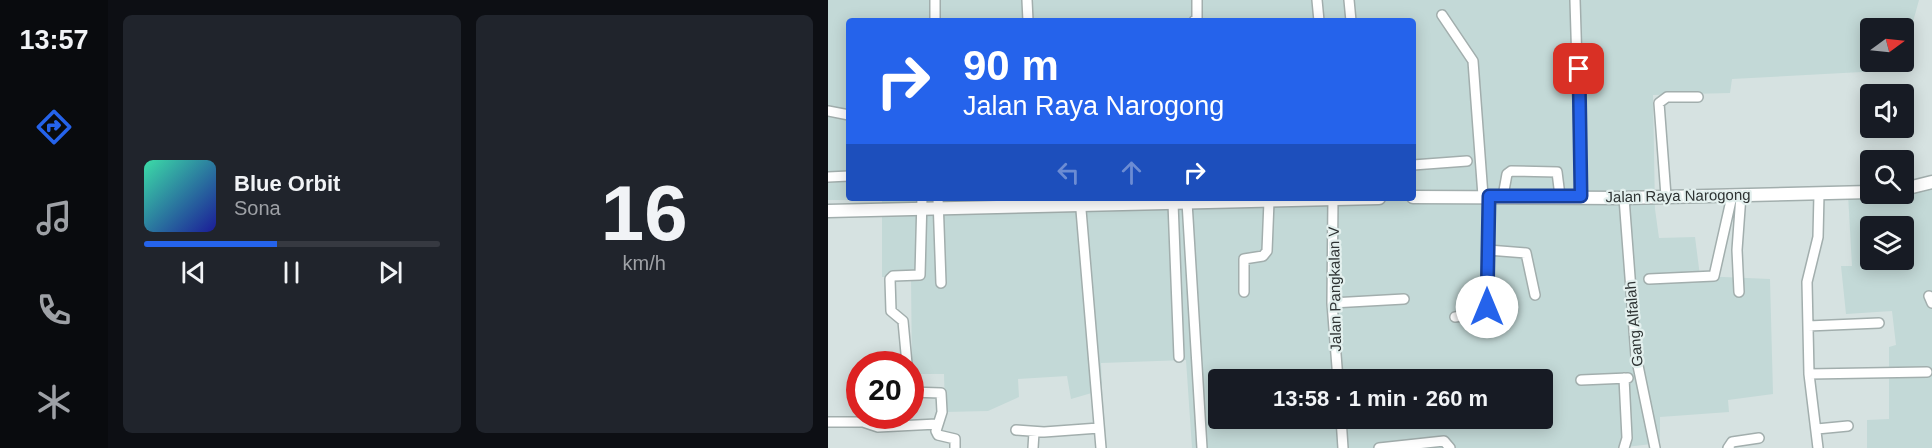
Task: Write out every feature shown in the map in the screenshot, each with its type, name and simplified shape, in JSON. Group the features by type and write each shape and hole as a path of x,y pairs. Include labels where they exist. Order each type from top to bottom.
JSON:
{"main road":[{"path":"1914,186 1932,182"},
{"name":"Jalan Raya Narogong","path":"1416,197 1624,198 1860,192"},
{"path":"828,211 922,204 1195,201"}],"street":[{"path":"935,0 935,18"},
{"path":"1027,0 1028,18"},
{"path":"1197,0 1197,18"},
{"path":"1317,0 1319,18"},
{"path":"1349,0 1351,18"},
{"path":"1575,0 1581,196"},
{"path":"1442,15 1473,61 1486,196 1487,309 1483,313 1455,317"},
{"path":"1665,196 1659,104 1667,97 1698,97"},
{"path":"828,111 846,114"},
{"path":"1416,165 1467,161"},
{"path":"1503,196 1507,174 1511,171 1559,173 1560,196"},
{"path":"828,177 846,176"},
{"path":"1818,194 1818,237 1807,282 1811,407 1817,429 1818,448"},
{"path":"1649,279 1714,276 1736,196"},
{"path":"1736,196 1739,292"},
{"name":"Gang Alfalah","path":"1624,198 1639,376 1655,448"},
{"path":"1165,201 1179,357"},
{"path":"1244,292 1243,262 1246,257 1263,256 1267,251 1269,201"},
{"name":"Jalan Pangkalan V","path":"1333,201 1332,303 1337,369"},
{"path":"1080,202 1101,448"},
{"path":"1187,202 1202,448"},
{"path":"906,351 903,321 891,311 890,279 893,276 920,275 922,204"},
{"path":"938,204 941,283"},
{"path":"1488,250 1526,253 1535,295"},
{"path":"1332,303 1404,298"},
{"path":"1808,326 1879,323"},
{"path":"1809,374 1927,372"},
{"path":"1581,380 1639,376"},
{"path":"1624,378 1627,438 1624,448"},
{"path":"924,392 941,393 942,412 937,424 937,434 955,439 955,448"},
{"path":"828,422 863,422 878,427 937,424"},
{"path":"1817,429 1848,426"},
{"path":"1016,430 1034,432 1099,428"},
{"path":"1342,429 1343,448"},
{"path":"1033,448 1034,432"},
{"path":"1728,448 1732,442 1759,438"},
{"path":"1379,448 1444,441 1450,448"}],"shaded area":[{"path":"828,0 1919,0 1914,18 1860,18 1860,72 1862,72 1732,79 1730,93 1653,95 1655,209 1659,238 1695,237 1700,276 1770,279 1773,394 1728,400 1729,412 1660,417 1660,443 1618,448 1192,448 1186,360 1101,363 1102,390 1071,399 1067,376 1018,379 1019,397 988,411 945,412 944,374 924,374 924,351 912,351 911,277 882,277 882,201 1416,201 1416,18 846,18 846,200 828,200"},
{"path":"1932,175 1932,448 1867,448 1867,420 1889,419 1889,347 1896,345 1892,311 1846,314 1841,266 1852,266 1848,194 1860,194 1860,204 1914,204 1914,181"}],"route":[{"path":"1487,307 1489,196 1581,196 1579,69"}]}
